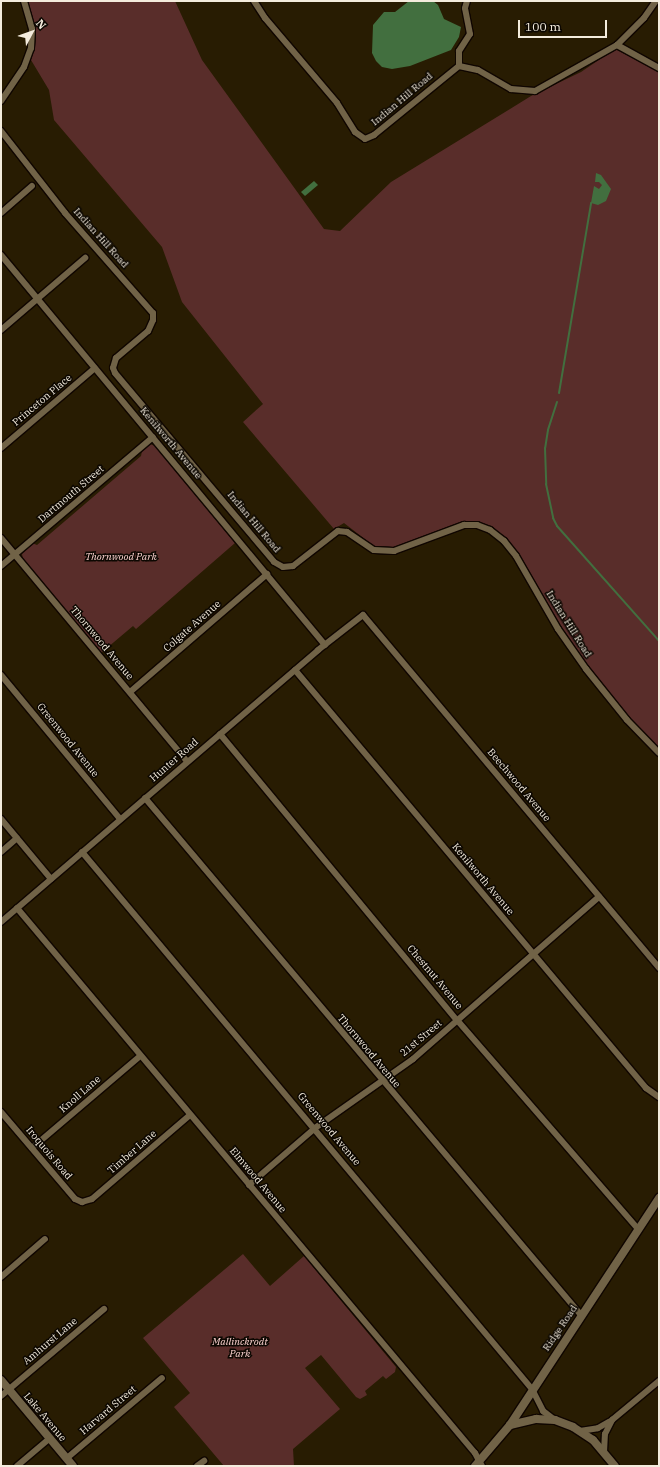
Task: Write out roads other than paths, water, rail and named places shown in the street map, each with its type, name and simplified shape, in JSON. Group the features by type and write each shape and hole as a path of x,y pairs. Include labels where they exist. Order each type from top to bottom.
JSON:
{"street":[{"path":"1,101 24,67 29,53 32,29 24,1"},
{"name":"Indian Hill Road","path":"254,1 265,18 337,103 361,138 374,135 459,66"},
{"path":"467,1 465,8 470,34 459,51 459,66 478,70 511,90 527,92 564,76 617,45 644,18 656,1"},
{"path":"617,45 659,68"},
{"name":"Indian Hill Road","path":"1,131 65,213 153,313 153,320 148,331 116,358 113,368 115,373 274,562 283,567 293,566 338,530 347,532 374,550 394,551 464,525 477,525 490,530 504,541 516,556 558,629 586,669 627,720 659,753"},
{"path":"1,213 32,186"},
{"name":"Kenilworth Avenue","path":"1,255 267,574 325,646"},
{"path":"1,330 85,258"},
{"name":"Princeton Place","path":"1,448 96,368"},
{"name":"Dartmouth Street","path":"1,566 153,437"},
{"name":"Thornwood Avenue","path":"1,538 187,761"},
{"name":"Colgate Avenue","path":"130,692 267,574"},
{"name":"Hunter Road","path":"1,922 187,761 295,670 363,616"},
{"name":"Beechwood Avenue","path":"363,616 659,968"},
{"name":"Kenilworth Avenue","path":"295,670 646,1088 659,1097"},
{"name":"Greenwood Avenue","path":"1,674 120,819"},
{"name":"Chestnut Avenue","path":"220,734 457,1020 638,1229"},
{"name":"Thornwood Avenue","path":"145,798 382,1081 581,1315"},
{"path":"1,819 51,879"},
{"path":"1,852 17,838"},
{"name":"Greenwood Avenue","path":"82,852 316,1128 532,1389 537,1404 555,1420"},
{"name":"21st Street","path":"249,1185 316,1128 413,1059 599,897"},
{"name":"Elmwood Avenue","path":"17,908 249,1185 479,1465"},
{"name":"Knoll Lane","path":"32,1148 140,1056"},
{"name":"Iroquois Road","path":"1,1112 75,1199 85,1202"},
{"name":"Timber Lane","path":"85,1202 92,1199 190,1115"},
{"name":"Ridge Road","path":"479,1465 510,1425 532,1389 659,1198"},
{"path":"1,1277 45,1240"},
{"name":"Amhurst Lane","path":"1,1396 104,1309"},
{"name":"Harvard Street","path":"66,1458 162,1378"},
{"name":"Lake Avenue","path":"1,1380 73,1466"},
{"path":"580,1431 598,1428 612,1420 659,1381"},
{"path":"650,1388 659,1385"},
{"path":"510,1425 530,1420 555,1420 580,1431 605,1454 615,1466"},
{"path":"605,1454 604,1434 612,1420"},
{"path":"17,1466 50,1438"},
{"path":"197,1466 204,1461"}],"waterway":[{"path":"559,393 591,203"},
{"path":"557,402 548,430 545,448 546,484 553,518 557,526 659,641"}],"park label":[{"name":"Thornwood Park","path":"121,557"},
{"name":"Mallinckrodt Park","path":"240,1346"}]}
